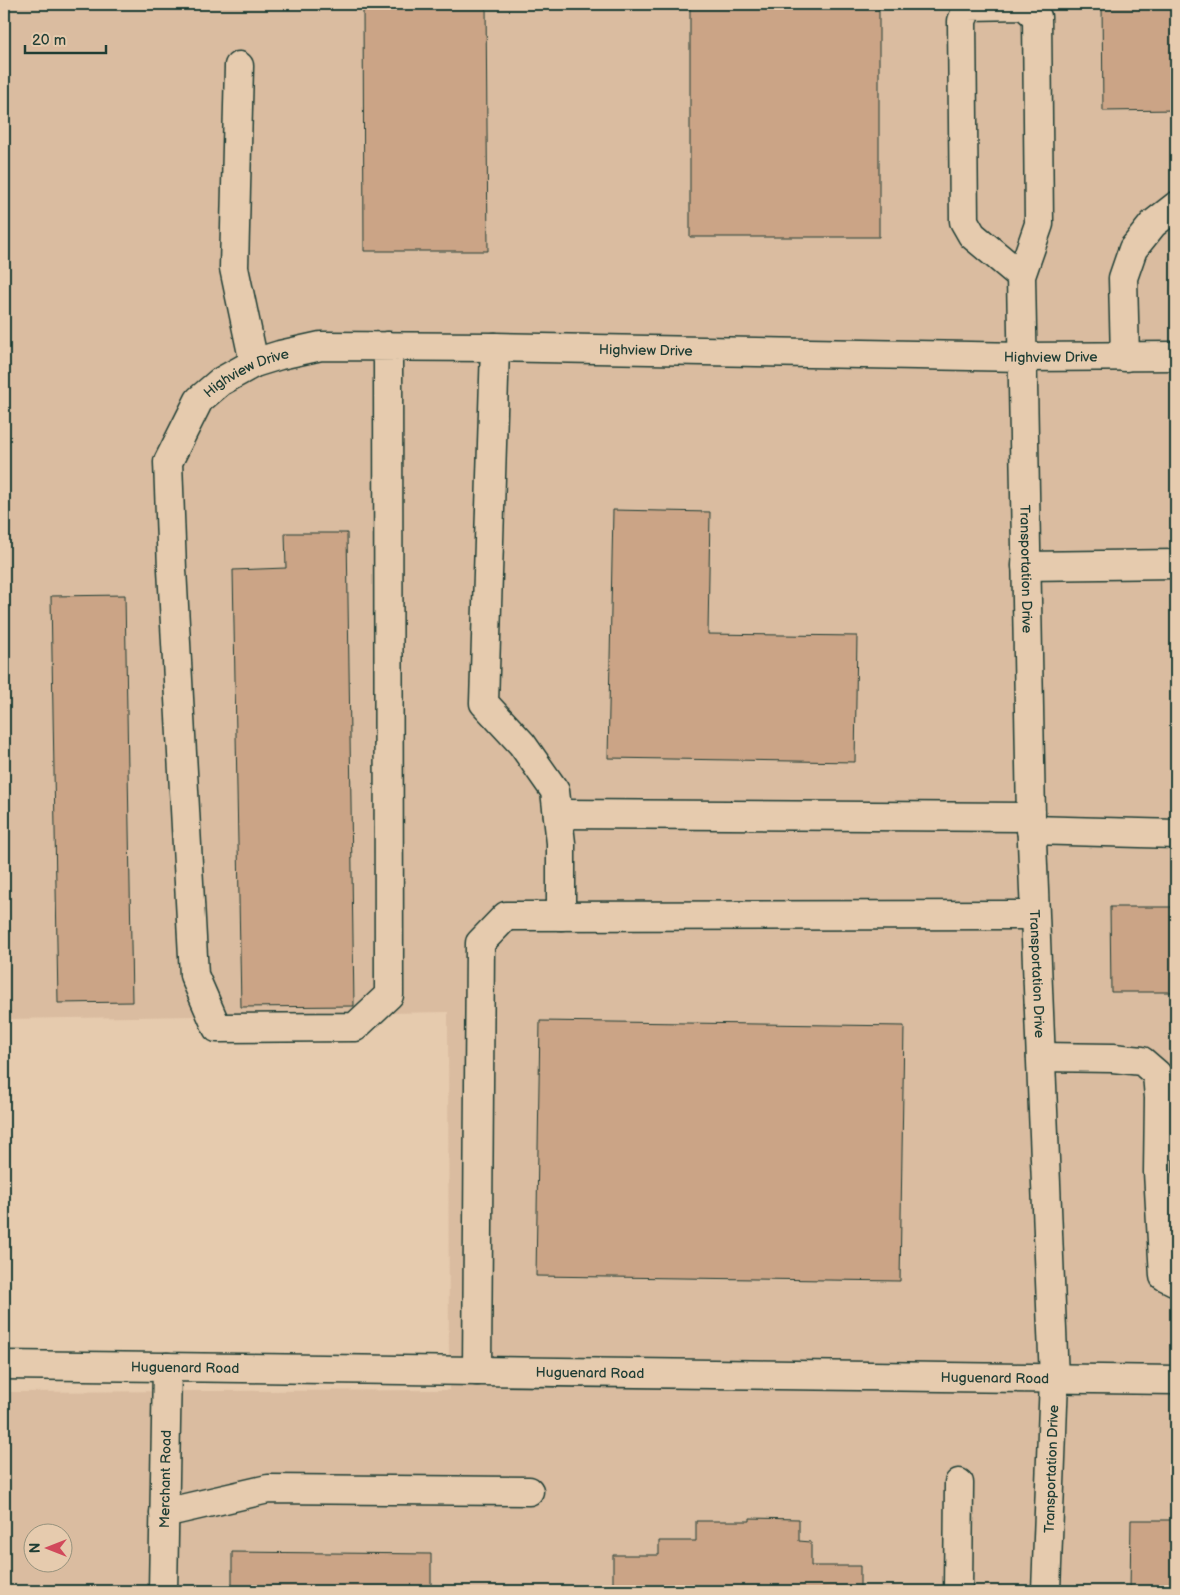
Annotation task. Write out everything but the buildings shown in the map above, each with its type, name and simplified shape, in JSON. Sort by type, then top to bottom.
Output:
[{"type":"street","points":[[1024,5],[1037,17],[1039,224],[1020,276],[972,235],[964,221],[962,21],[968,6],[1024,5]]},
{"type":"street","points":[[239,66],[234,268],[254,363]]},
{"type":"street","points":[[1125,357],[1123,278],[1132,249],[1153,224],[1176,206]]},
{"type":"street","name":"Transportation Drive","points":[[1020,276],[1031,823],[1054,1379],[1046,1591]]},
{"type":"street","name":"Highview Drive","points":[[388,346],[389,995],[356,1027],[216,1028],[194,975],[168,462],[199,400],[220,382],[254,363],[321,346],[388,346],[1023,357],[1176,356]]},
{"type":"street","points":[[495,348],[484,703],[522,744],[555,791],[561,843],[560,916]]},
{"type":"street","points":[[1026,566],[1176,564]]},
{"type":"street","points":[[558,814],[1031,823],[1176,834]]},
{"type":"street","points":[[477,1371],[480,943],[506,916],[1034,914]]},
{"type":"street","points":[[1041,1057],[1113,1058],[1142,1061],[1157,1074],[1168,1098],[1158,1172],[1164,1276],[1176,1282]]},
{"type":"street","name":"Huguenard Road","points":[[4,1365],[1176,1380]]},
{"type":"street","name":"Merchant Road","points":[[163,1591],[167,1367]]},
{"type":"street","points":[[958,1591],[959,1483]]},
{"type":"street","points":[[164,1513],[268,1489],[529,1491]]},
{"type":"shaded area","points":[[4,4],[1176,4],[1176,1591],[4,1591],[4,1392],[449,1390],[448,1012],[4,1019]]}]
